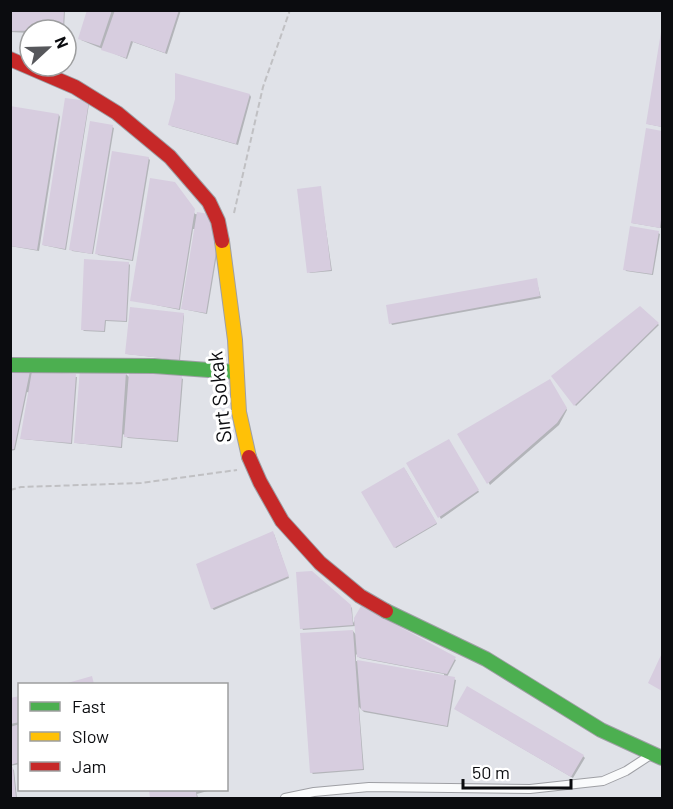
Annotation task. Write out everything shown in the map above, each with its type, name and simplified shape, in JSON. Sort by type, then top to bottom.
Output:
[{"type":"street","name":"Sırt Sokak","points":[[10,59],[75,87],[117,113],[170,157],[209,202],[218,221],[224,253],[235,340],[239,412],[248,455],[282,521],[320,563],[360,596],[401,620],[486,659],[601,730],[657,756]]},
{"type":"street","points":[[10,365],[154,366],[236,372]]},
{"type":"lane","points":[[285,798],[314,792],[369,787],[530,789],[603,781],[657,756]]},
{"type":"path","points":[[218,221],[233,217],[263,87],[290,10]]},
{"type":"path","points":[[10,490],[21,486],[141,483],[254,468]]},
{"type":"building","points":[[10,10],[64,10],[64,18],[18,18],[18,31],[10,31]]},
{"type":"building","points":[[87,10],[112,10],[100,46],[78,39]]},
{"type":"building","points":[[115,10],[179,10],[165,53],[131,41],[126,58],[101,50]]},
{"type":"building","points":[[662,32],[662,127],[646,124]]},
{"type":"building","points":[[175,73],[250,94],[236,144],[168,125],[175,99]]},
{"type":"building","points":[[65,98],[89,101],[65,249],[42,245]]},
{"type":"building","points":[[10,106],[59,114],[37,250],[10,246]]},
{"type":"building","points":[[90,121],[113,125],[92,254],[69,250]]},
{"type":"building","points":[[646,128],[662,131],[660,228],[631,223]]},
{"type":"building","points":[[112,151],[149,157],[132,260],[95,254]]},
{"type":"building","points":[[150,178],[175,182],[195,209],[179,309],[130,301]]},
{"type":"building","points":[[321,186],[331,270],[307,273],[297,189]]},
{"type":"building","points":[[197,212],[209,214],[217,246],[206,313],[181,309]]},
{"type":"building","points":[[630,226],[659,231],[652,274],[623,270]]},
{"type":"building","points":[[84,259],[129,262],[126,321],[105,320],[104,331],[81,330]]},
{"type":"building","points":[[537,278],[540,296],[389,324],[386,305]]},
{"type":"building","points":[[640,306],[659,323],[574,406],[551,376]]},
{"type":"building","points":[[130,307],[184,313],[179,360],[125,354]]},
{"type":"building","points":[[80,369],[126,372],[121,447],[74,443]]},
{"type":"building","points":[[10,370],[30,371],[14,449],[10,449]]},
{"type":"building","points":[[32,371],[76,374],[71,443],[20,439]]},
{"type":"building","points":[[129,372],[182,376],[177,441],[124,437]]},
{"type":"building","points":[[550,379],[567,408],[557,423],[487,484],[457,434]]},
{"type":"building","points":[[449,439],[479,490],[438,518],[406,463]]},
{"type":"building","points":[[404,467],[437,523],[394,548],[361,492]]},
{"type":"building","points":[[273,531],[289,576],[211,609],[196,564]]},
{"type":"building","points":[[312,571],[351,605],[353,625],[300,629],[296,572]]},
{"type":"building","points":[[361,606],[456,657],[447,674],[357,657],[354,618]]},
{"type":"building","points":[[353,630],[363,769],[310,773],[300,633]]},
{"type":"building","points":[[662,653],[662,691],[648,683]]},
{"type":"building","points":[[357,660],[455,677],[447,726],[361,710]]},
{"type":"building","points":[[92,676],[94,683],[68,683]]},
{"type":"building","points":[[467,686],[584,755],[571,777],[454,709]]},
{"type":"building","points":[[18,696],[18,722],[10,724],[10,698]]},
{"type":"building","points":[[18,725],[18,763],[10,765],[10,727]]},
{"type":"building","points":[[13,767],[16,798],[10,798],[10,768]]},
{"type":"building","points":[[149,791],[200,791],[196,792],[197,798],[150,798]]},
{"type":"traffic: fast","points":[[10,365],[154,366],[236,372]]},
{"type":"traffic: fast","points":[[386,611],[486,659],[601,730],[662,758]]},
{"type":"traffic: slow","points":[[222,241],[235,340],[239,412],[249,457]]},
{"type":"traffic: jam","points":[[10,59],[75,87],[117,113],[170,157],[209,202],[218,221],[222,241]]},
{"type":"traffic: jam","points":[[249,457],[282,521],[320,563],[360,596],[386,611]]}]
